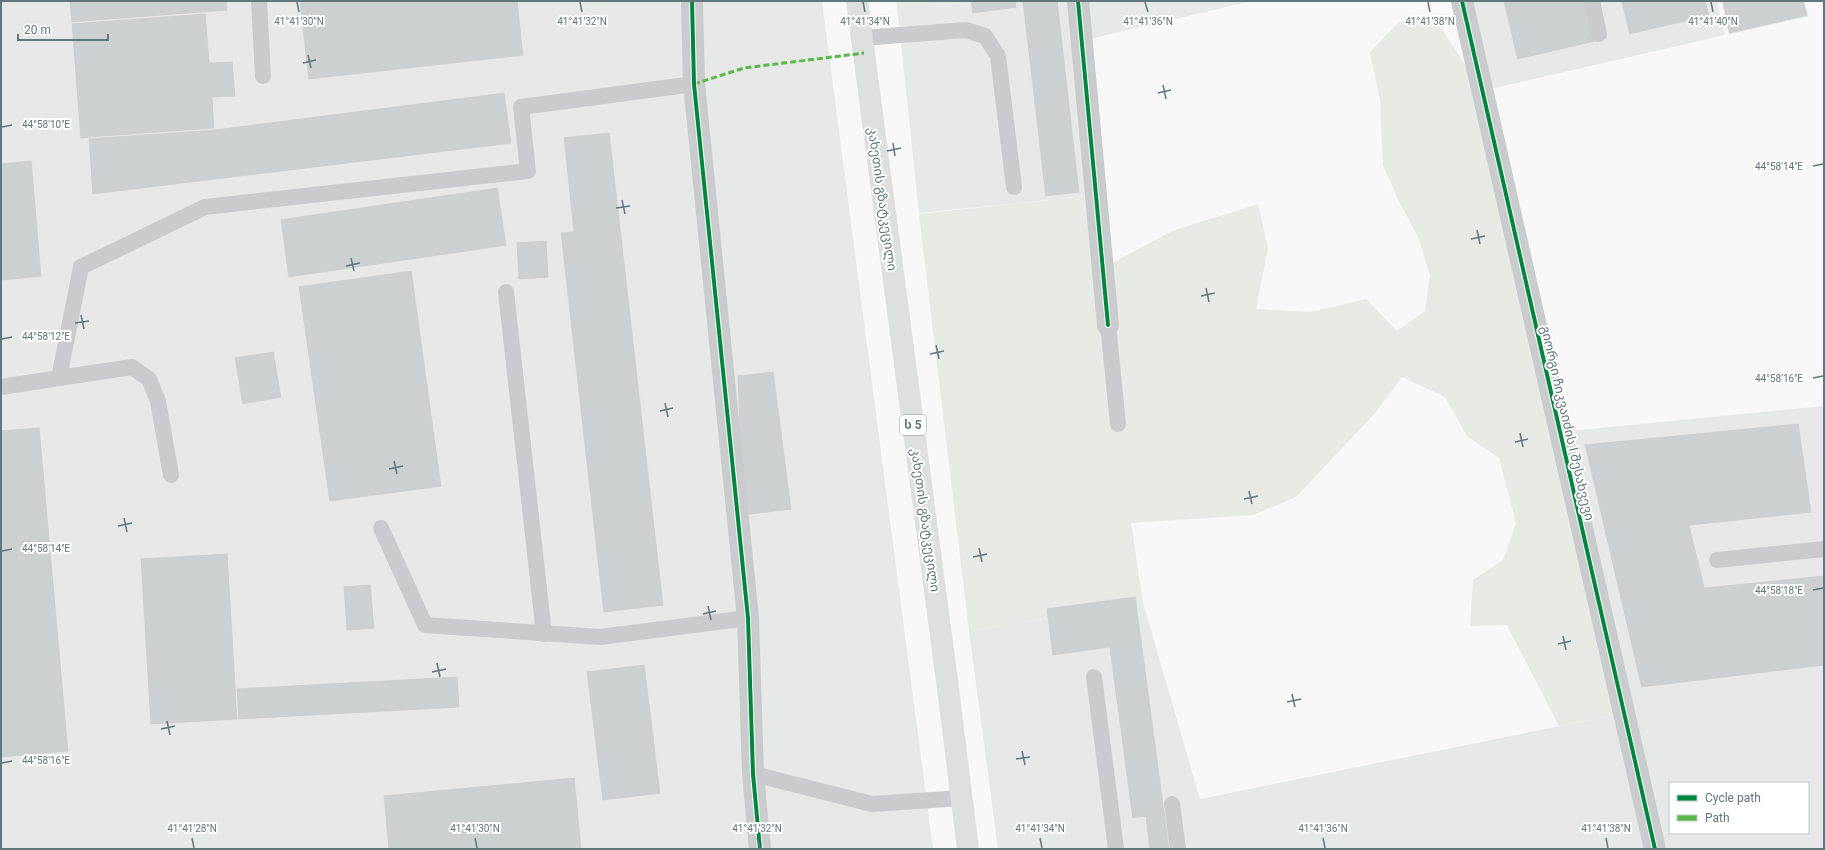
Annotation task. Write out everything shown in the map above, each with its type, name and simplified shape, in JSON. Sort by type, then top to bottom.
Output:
[{"type":"highway","name":"კახეთის გზატკეცილი","points":[[857,1],[968,849]]},
{"type":"street","points":[[692,1],[694,84],[748,618],[753,774],[760,849]]},
{"type":"street","points":[[1078,1],[1108,325]]},
{"type":"street","name":"გიორგი ჩიკვაიძის I შესახვევი","points":[[1462,1],[1655,849]]},
{"type":"lane","points":[[259,1],[263,76]]},
{"type":"lane","points":[[1592,1],[1599,34]]},
{"type":"lane","points":[[862,38],[966,30],[985,36],[998,56],[1014,186]]},
{"type":"lane","points":[[59,378],[81,267],[205,207],[528,171],[521,107],[694,84]]},
{"type":"lane","points":[[506,292],[544,634]]},
{"type":"lane","points":[[1108,325],[1118,424]]},
{"type":"lane","points":[[1,387],[132,367],[149,379],[158,401],[171,475]]},
{"type":"lane","points":[[381,528],[425,625],[600,637],[748,618]]},
{"type":"lane","points":[[1717,560],[1824,549]]},
{"type":"lane","points":[[1094,678],[1116,849]]},
{"type":"lane","points":[[753,774],[872,804],[962,798]]},
{"type":"lane","points":[[1172,804],[1178,849]]},
{"type":"shaded area","points":[[1,1],[822,1],[933,849],[1,849]]},
{"type":"shaded area","points":[[896,1],[1015,1],[897,6]]},
{"type":"shaded area","points":[[1015,1],[1252,1],[1081,41],[1096,195],[919,213],[897,6]]},
{"type":"shaded area","points":[[1462,1],[1717,1],[1725,35],[1482,91]]},
{"type":"shaded area","points":[[1436,20],[1482,91],[1624,713],[1559,726],[1507,625],[1470,626],[1473,580],[1503,560],[1516,523],[1499,458],[1467,436],[1445,397],[1402,377],[1376,412],[1296,497],[1253,515],[1131,523],[1143,603],[969,631],[919,214],[1096,195],[1103,268],[1172,231],[1258,204],[1268,248],[1256,309],[1311,312],[1366,299],[1397,331],[1425,311],[1430,276],[1419,239],[1397,197],[1383,165],[1380,100],[1370,52],[1399,22]]},
{"type":"shaded area","points":[[1824,406],[1824,849],[998,849],[969,631],[1143,603],[1200,799],[1624,713],[1560,432]]},
{"type":"building","points":[[69,1],[227,1],[228,11],[71,23]]},
{"type":"building","points":[[299,1],[518,1],[524,56],[308,80]]},
{"type":"building","points":[[970,1],[1016,1],[1017,8],[972,14]]},
{"type":"building","points":[[1022,1],[1058,1],[1080,193],[1045,197]]},
{"type":"building","points":[[1503,1],[1586,1],[1595,42],[1517,60]]},
{"type":"building","points":[[1621,1],[1706,1],[1710,16],[1629,35]]},
{"type":"building","points":[[1722,1],[1804,1],[1808,16],[1729,34]]},
{"type":"building","points":[[206,13],[210,62],[233,61],[236,97],[213,98],[215,129],[80,139],[71,23]]},
{"type":"building","points":[[505,92],[512,144],[92,195],[88,138],[215,129]]},
{"type":"building","points":[[610,132],[664,606],[603,613],[560,232],[573,231],[563,137]]},
{"type":"building","points":[[32,160],[42,277],[1,281],[1,163]]},
{"type":"building","points":[[498,187],[507,246],[288,278],[280,219]]},
{"type":"building","points":[[547,240],[549,278],[518,280],[516,242]]},
{"type":"building","points":[[412,270],[442,487],[329,502],[298,286]]},
{"type":"building","points":[[274,351],[282,398],[242,405],[234,357]]},
{"type":"building","points":[[774,371],[792,510],[742,516],[737,375]]},
{"type":"building","points":[[1799,423],[1812,513],[1690,526],[1705,587],[1824,575],[1824,666],[1641,688],[1584,444]]},
{"type":"building","points":[[40,427],[69,752],[1,758],[1,430]]},
{"type":"building","points":[[228,553],[238,720],[150,725],[140,558]]},
{"type":"building","points":[[371,584],[375,629],[346,631],[343,586]]},
{"type":"building","points":[[1136,596],[1170,849],[1149,849],[1145,817],[1132,819],[1109,648],[1052,656],[1046,608]]},
{"type":"building","points":[[645,664],[661,794],[602,801],[586,671]]},
{"type":"building","points":[[458,676],[460,708],[238,720],[236,688]]},
{"type":"building","points":[[575,777],[582,849],[388,849],[383,795]]},
{"type":"marked path","points":[[694,84],[744,68],[864,53]]},
{"type":"cycle path","points":[[692,1],[694,84],[748,618],[753,774],[760,849]]},
{"type":"cycle path","points":[[1078,1],[1108,325]]},
{"type":"cycle path","points":[[1462,1],[1655,849]]}]
